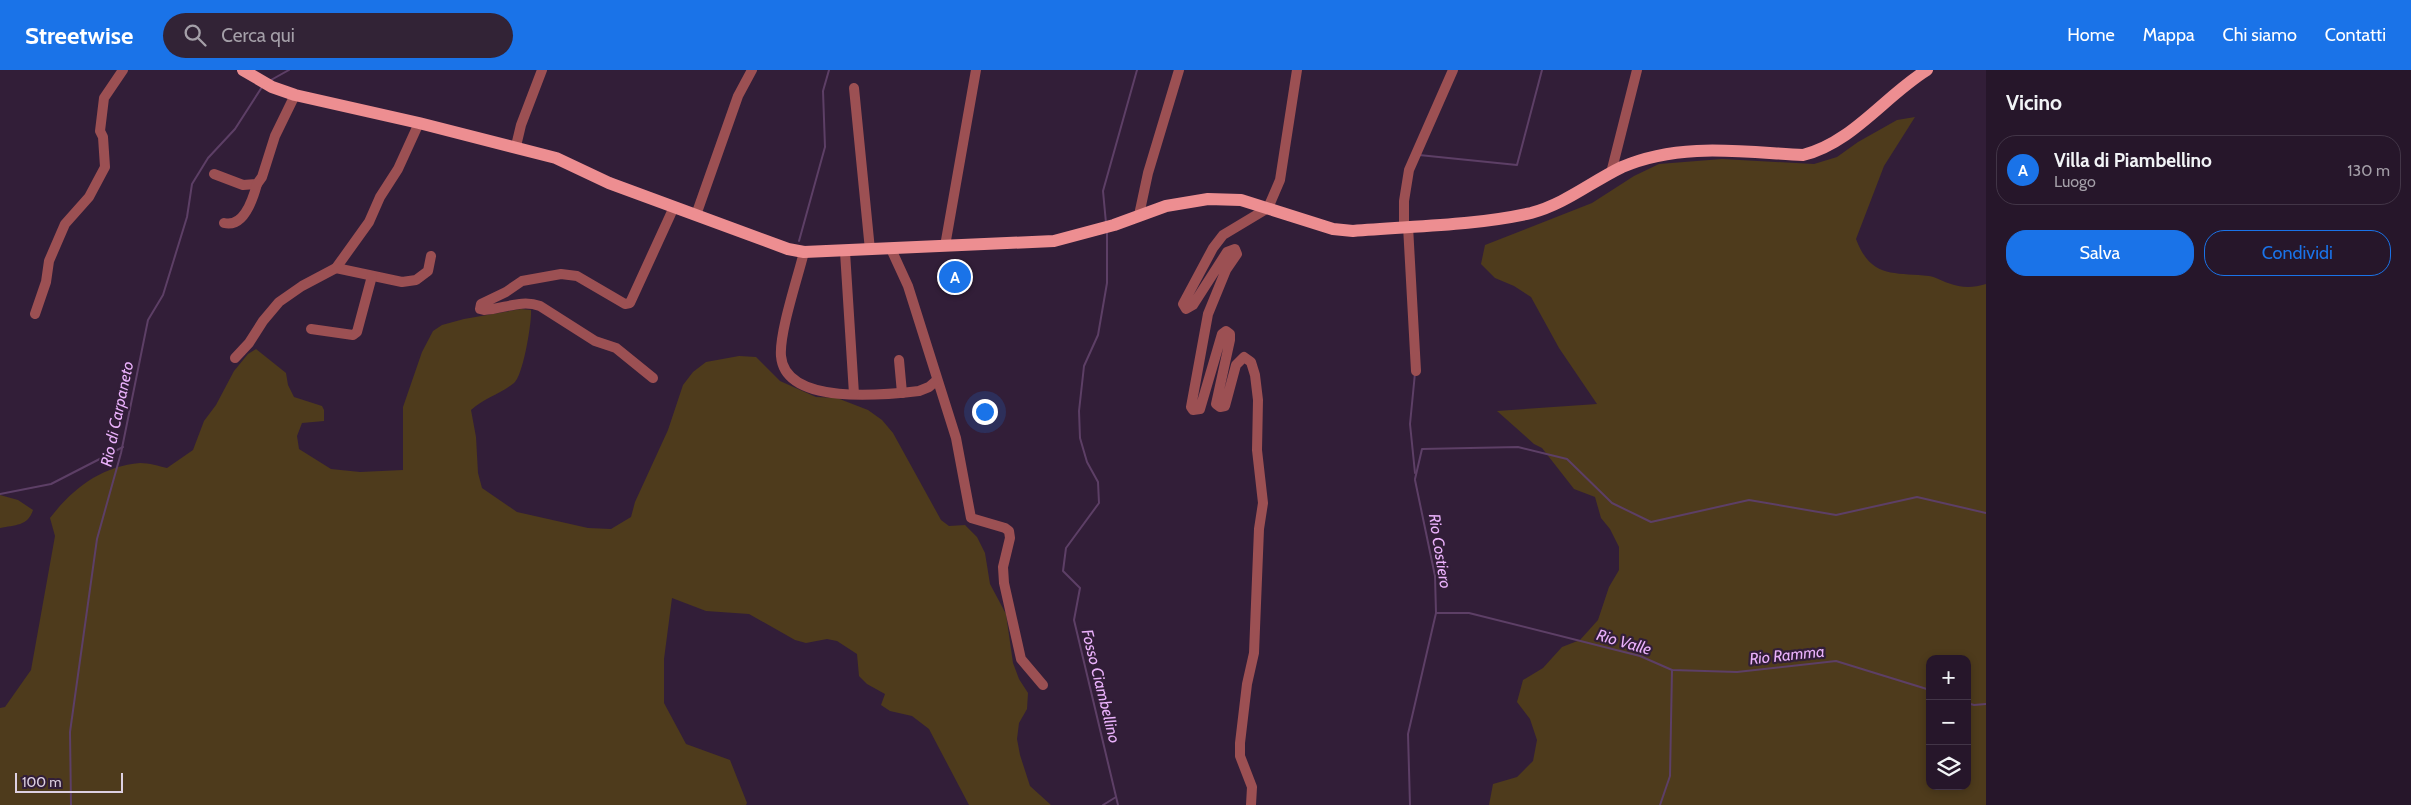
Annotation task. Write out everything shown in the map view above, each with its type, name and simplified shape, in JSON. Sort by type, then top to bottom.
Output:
[{"type":"main road","points":[[242,70],[272,87],[295,95],[516,146],[556,158],[610,183],[788,248],[804,252],[845,252],[1054,241],[1107,227],[1166,206],[1208,199],[1241,200],[1333,229],[1353,231],[1492,219],[1530,213],[1567,200],[1624,167],[1654,158],[1707,150],[1803,155],[1816,152],[1837,141],[1927,70]]},
{"type":"street","points":[[35,314],[46,282],[49,261],[65,224],[88,197],[104,167],[103,137],[100,131],[104,98],[123,70]]},
{"type":"street","points":[[516,146],[521,125],[542,70]]},
{"type":"street","points":[[696,215],[738,96],[752,70]]},
{"type":"street","points":[[945,246],[976,70]]},
{"type":"street","points":[[1139,215],[1148,173],[1179,70]]},
{"type":"street","points":[[1251,805],[1252,787],[1240,756],[1240,743],[1247,684],[1254,653],[1259,529],[1263,503],[1257,450],[1258,400],[1255,375],[1251,362],[1244,357],[1236,365],[1225,406],[1220,407],[1216,404],[1230,340],[1230,334],[1226,331],[1222,334],[1200,409],[1193,410],[1191,407],[1208,314],[1226,270],[1237,254],[1235,250],[1231,249],[1227,252],[1193,305],[1186,309],[1183,304],[1213,248],[1223,235],[1268,208],[1280,180],[1297,70]]},
{"type":"street","points":[[1416,371],[1404,201],[1409,170],[1453,70]]},
{"type":"street","points":[[1611,173],[1637,70]]},
{"type":"street","points":[[854,88],[870,250]]},
{"type":"street","points":[[224,223],[230,224],[239,220],[252,199],[257,184],[262,177],[285,112],[295,95]]},
{"type":"street","points":[[235,358],[250,343],[263,321],[279,302],[302,286],[336,268],[369,222],[380,197],[398,169],[419,123]]},
{"type":"street","points":[[214,174],[243,185],[257,184]]},
{"type":"street","points":[[653,378],[616,348],[595,340],[531,302],[522,302],[484,310],[480,308],[481,304],[506,292],[522,281],[561,274],[577,276],[620,301],[630,303],[674,207]]},
{"type":"street","points":[[891,249],[908,286],[956,438],[971,518],[1005,528],[1009,531],[1010,538],[1003,577],[1011,620],[1021,660],[1043,685]]},
{"type":"street","points":[[804,252],[782,342],[781,357],[784,371],[795,381],[825,392],[854,394],[919,391],[937,380]]},
{"type":"street","points":[[845,252],[854,394]]},
{"type":"street","points":[[336,268],[412,282],[428,271],[432,256]]},
{"type":"street","points":[[311,329],[353,335],[356,332],[372,276]]},
{"type":"street","points":[[899,360],[902,393]]},
{"type":"shaded area","points":[[1915,117],[1884,166],[1856,239],[1869,261],[1885,271],[1932,277],[1962,287],[1986,284],[1986,805],[1489,805],[1493,784],[1517,777],[1533,761],[1537,740],[1530,719],[1517,702],[1523,680],[1543,668],[1562,647],[1580,640],[1598,620],[1609,587],[1619,570],[1619,547],[1610,529],[1601,518],[1595,497],[1574,489],[1542,448],[1534,444],[1497,411],[1597,404],[1559,348],[1531,297],[1514,286],[1495,278],[1481,264],[1485,245],[1592,203],[1634,176],[1659,164],[1722,159],[1814,164],[1837,157],[1858,142],[1897,120]]},
{"type":"shaded area","points":[[521,309],[531,310],[531,316],[521,370],[514,383],[509,387],[481,402],[471,410],[476,437],[478,473],[482,488],[517,512],[588,528],[611,529],[631,517],[635,502],[668,430],[683,385],[693,372],[706,362],[739,356],[756,357],[780,381],[816,397],[837,398],[868,410],[882,420],[893,433],[941,520],[949,526],[965,525],[977,537],[985,553],[990,584],[1006,614],[1013,663],[1019,679],[1028,693],[1027,709],[1019,723],[1017,739],[1020,755],[1030,786],[1051,805],[969,805],[929,729],[912,716],[890,711],[881,705],[885,694],[867,684],[859,676],[857,654],[837,641],[827,639],[806,643],[795,640],[749,614],[706,611],[672,598],[664,659],[664,703],[686,744],[730,760],[747,803],[746,805],[0,805],[0,708],[5,707],[31,670],[55,536],[50,518],[68,497],[89,480],[113,469],[140,463],[167,468],[193,450],[204,421],[216,405],[234,371],[248,354],[256,349],[286,373],[288,385],[294,397],[322,406],[324,410],[324,421],[302,423],[297,436],[299,449],[331,469],[360,472],[403,470],[403,407],[422,352],[433,331],[442,325],[464,319]]},
{"type":"shaded area","points":[[0,495],[18,500],[33,510],[31,515],[20,524],[0,528]]},
{"type":"waterway","name":"Rio di Carpaneto","points":[[271,80],[289,70]]},
{"type":"waterway","points":[[799,241],[825,147],[823,91],[829,70]]},
{"type":"waterway","name":"Fosso Ciambellino","points":[[1106,223],[1103,191],[1137,70]]},
{"type":"waterway","points":[[1419,155],[1517,165],[1542,70]]},
{"type":"waterway","name":"Rio di Carpaneto","points":[[71,805],[70,732],[97,539],[121,453],[148,320],[163,295],[187,217],[192,184],[208,158],[235,129],[262,87]]},
{"type":"waterway","name":"Fosso Ciambellino","points":[[1107,233],[1107,283],[1098,335],[1084,366],[1079,411],[1080,438],[1087,462],[1098,482],[1099,503],[1066,548],[1063,571],[1080,588],[1074,620],[1118,805]]},
{"type":"waterway","name":"Rio Costiero","points":[[1415,373],[1410,424],[1415,473]]},
{"type":"waterway","points":[[0,494],[51,484],[123,447]]},
{"type":"waterway","points":[[1415,479],[1422,449],[1518,447],[1567,459],[1612,503],[1651,522],[1749,500],[1836,515],[1917,497],[1986,513]]},
{"type":"waterway","name":"Rio Costiero","points":[[1410,805],[1408,734],[1436,613],[1435,576],[1415,480]]},
{"type":"waterway","name":"Rio Ramma","points":[[1436,613],[1469,613],[1640,656],[1672,670],[1737,672],[1836,661],[1926,689]]},
{"type":"waterway","name":"Rio Valle","points":[[1660,805],[1670,776],[1672,670]]},
{"type":"waterway","name":"Rio Ramma","points":[[1971,704],[1986,704]]},
{"type":"waterway","points":[[1103,805],[1116,797]]},
{"type":"place","name":"Villa di Piambellino","points":[[955,277]]}]
